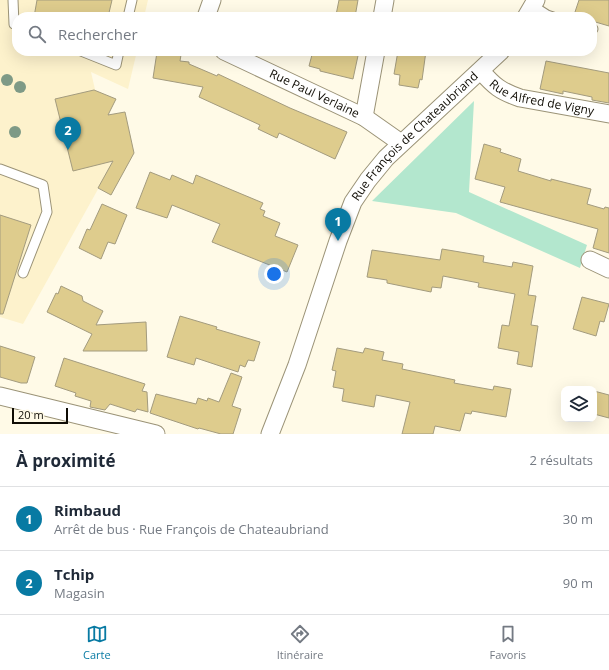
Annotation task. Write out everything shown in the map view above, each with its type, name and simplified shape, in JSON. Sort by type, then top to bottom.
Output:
[{"type":"street","points":[[208,12],[212,0]]},
{"type":"street","points":[[383,12],[385,0]]},
{"type":"street","name":"Rue Paul Verlaine","points":[[235,56],[364,117],[401,143]]},
{"type":"street","points":[[364,117],[375,56]]},
{"type":"street","name":"Rue François de Chateaubriand","points":[[270,434],[297,365],[338,241],[353,202],[381,164],[401,143],[496,56]]},
{"type":"street","name":"Rue Alfred de Vigny","points":[[481,71],[496,88],[520,98],[609,114]]},
{"type":"street","points":[[590,260],[609,269]]},
{"type":"street","points":[[0,396],[156,434]]},
{"type":"lane","points":[[13,0],[14,12]]},
{"type":"lane","points":[[129,12],[132,0]]},
{"type":"lane","points":[[94,56],[116,65],[118,56]]},
{"type":"lane","points":[[0,169],[42,185],[47,212],[23,273]]},
{"type":"shaded area","points":[[0,0],[148,0],[145,12],[12,12],[12,56],[136,56],[128,89],[91,72],[112,164],[23,324],[0,317]]},
{"type":"green space","points":[[474,101],[469,192],[587,245],[580,268],[456,213],[372,201]]},
{"type":"building","points":[[37,0],[112,0],[109,12],[35,12]]},
{"type":"building","points":[[339,0],[358,0],[356,12],[337,12]]},
{"type":"building","points":[[579,0],[609,0],[609,26],[597,22],[597,12],[575,12]]},
{"type":"building","points":[[156,56],[181,56],[180,61],[189,62],[189,64],[217,76],[218,74],[290,108],[347,132],[335,159],[279,133],[277,138],[258,129],[260,125],[199,97],[203,87],[153,78]]},
{"type":"building","points":[[312,56],[358,56],[353,79],[320,71],[320,69],[309,66]]},
{"type":"building","points":[[397,56],[425,56],[422,80],[420,79],[418,88],[399,85],[400,75],[394,74]]},
{"type":"building","points":[[546,61],[609,73],[609,103],[592,100],[592,97],[563,91],[563,94],[540,89]]},
{"type":"building","points":[[94,90],[116,99],[108,115],[125,112],[134,153],[111,195],[98,188],[113,161],[73,171],[55,99]]},
{"type":"building","points":[[484,144],[501,149],[500,152],[521,159],[518,171],[551,181],[551,179],[591,189],[587,204],[604,209],[605,207],[609,208],[609,253],[593,248],[598,229],[500,202],[505,187],[475,179]]},
{"type":"building","points":[[150,172],[170,180],[172,175],[193,184],[196,175],[263,203],[260,209],[265,211],[263,216],[280,223],[275,236],[298,245],[287,272],[212,242],[220,224],[172,205],[167,218],[136,208]]},
{"type":"building","points":[[102,204],[127,215],[115,244],[108,242],[101,259],[79,248],[87,229],[90,230]]},
{"type":"building","points":[[0,215],[31,225],[3,314],[0,314]]},
{"type":"building","points":[[442,249],[484,256],[483,262],[512,267],[513,262],[533,266],[528,295],[536,296],[531,325],[538,326],[532,367],[517,364],[519,352],[498,348],[502,325],[509,326],[515,294],[478,287],[479,283],[443,276],[441,288],[432,287],[431,292],[387,283],[387,280],[367,277],[372,250],[440,260]]},
{"type":"building","points":[[61,286],[82,296],[83,301],[103,311],[96,325],[146,322],[147,351],[83,351],[92,334],[47,312]]},
{"type":"building","points":[[582,297],[609,304],[604,322],[600,321],[596,336],[573,329]]},
{"type":"building","points":[[180,316],[217,327],[216,329],[260,342],[254,361],[248,360],[245,367],[240,365],[238,372],[196,358],[194,365],[167,357]]},
{"type":"building","points":[[0,346],[35,357],[27,383],[21,383],[0,377]]},
{"type":"building","points":[[337,348],[363,353],[365,348],[384,352],[382,360],[403,364],[402,369],[455,380],[454,383],[493,390],[494,386],[511,389],[506,417],[472,411],[471,414],[465,413],[460,431],[435,426],[433,434],[402,434],[410,402],[376,395],[374,407],[342,401],[344,389],[333,387],[336,371],[332,370]]},
{"type":"building","points":[[64,358],[145,384],[142,391],[147,392],[148,412],[137,409],[135,412],[110,404],[105,410],[90,407],[91,401],[75,396],[76,393],[55,386]]},
{"type":"building","points":[[231,373],[242,377],[232,406],[241,409],[233,434],[221,434],[198,429],[150,413],[156,394],[196,404],[198,398],[207,401],[208,398],[219,402]]},
{"type":"building","points":[[597,392],[609,395],[609,418],[597,415]]},
{"type":"place","name":"Tchip","points":[[68,150]]},
{"type":"place","name":"Rimbaud","points":[[338,241]]}]
